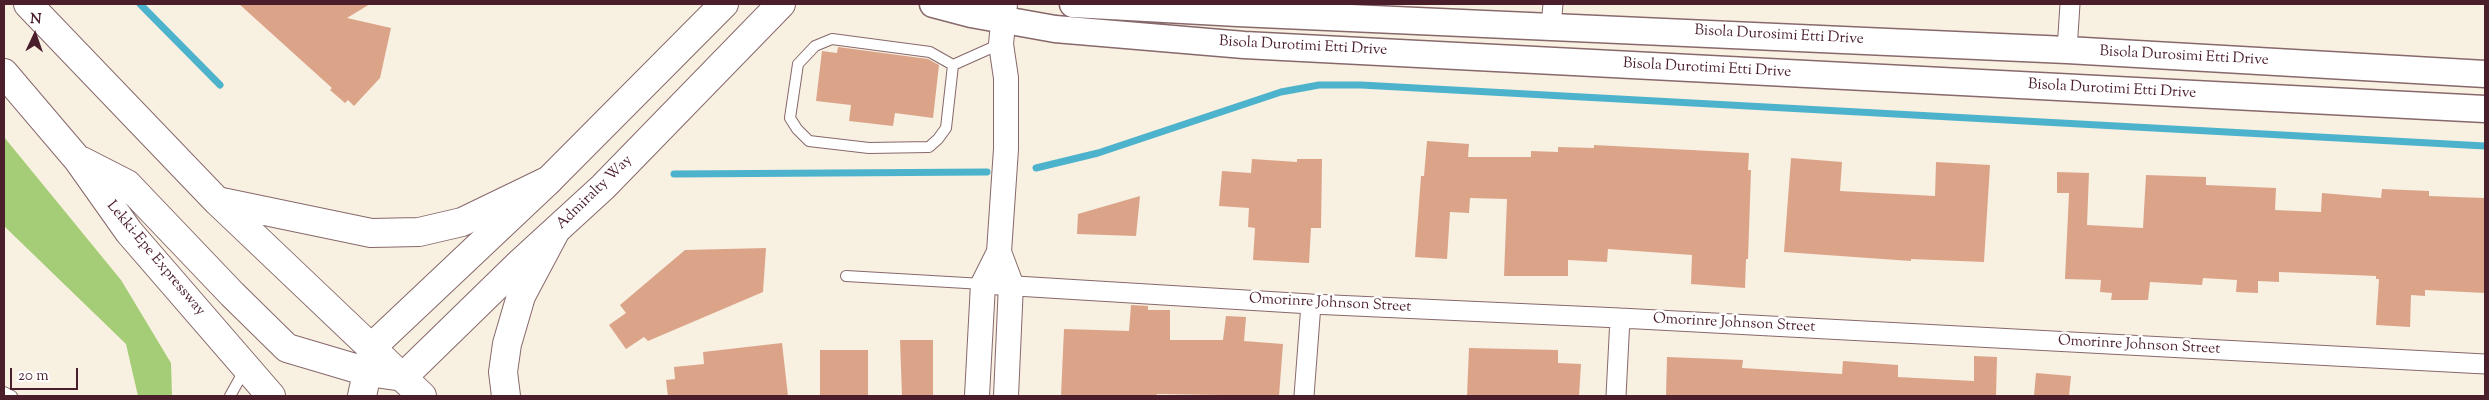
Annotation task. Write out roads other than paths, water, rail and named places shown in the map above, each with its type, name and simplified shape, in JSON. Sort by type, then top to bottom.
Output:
[{"type":"main road","points":[[28,4],[127,105],[217,201],[329,310],[367,372]]},
{"type":"main road","points":[[367,372],[549,180],[724,4]]},
{"type":"main road","name":"Admiralty Way","points":[[403,377],[520,263],[603,187],[781,4]]},
{"type":"main road","name":"Bisola Durotimi Etti Drive","points":[[932,4],[1002,22],[1055,29],[1244,45],[2485,110]]},
{"type":"main road","name":"Bisola Durosimi Etti Drive","points":[[1073,4],[1552,15],[2067,50],[2485,74]]},
{"type":"main road","name":"Lekki-Epe Expressway","points":[[4,74],[78,160],[129,232],[270,396]]},
{"type":"main road","points":[[78,160],[128,184],[232,294],[287,348],[367,372],[403,377],[422,396]]},
{"type":"main road","points":[[570,160],[603,187]]},
{"type":"main road","points":[[217,201],[371,233],[419,232],[462,222],[549,180]]},
{"type":"main road","points":[[506,396],[503,372],[508,344],[521,296],[556,232]]},
{"type":"street","points":[[2067,50],[2070,4]]},
{"type":"street","points":[[977,396],[983,284],[999,252],[1008,117],[1002,22]]},
{"type":"street","points":[[999,252],[1011,284],[1006,396]]},
{"type":"street","name":"Omorinre Johnson Street","points":[[983,284],[1011,284],[1311,304],[1620,318],[2485,364]]},
{"type":"street","points":[[1304,396],[1311,304]]},
{"type":"street","points":[[1616,396],[1620,318]]},
{"type":"lane","points":[[953,65],[930,52],[832,39],[814,46],[798,64],[790,118],[797,129],[809,141],[869,148],[929,147],[946,128],[953,65],[1002,22]]},
{"type":"lane","points":[[846,276],[983,284]]},
{"type":"lane","points":[[230,396],[246,366]]},
{"type":"lane","points":[[4,392],[12,396]]},
{"type":"waterway","points":[[140,4],[220,85]]},
{"type":"waterway","points":[[1036,168],[1098,153],[1281,92],[1319,85],[1361,85],[2485,146]]},
{"type":"waterway","points":[[674,174],[987,172]]}]
